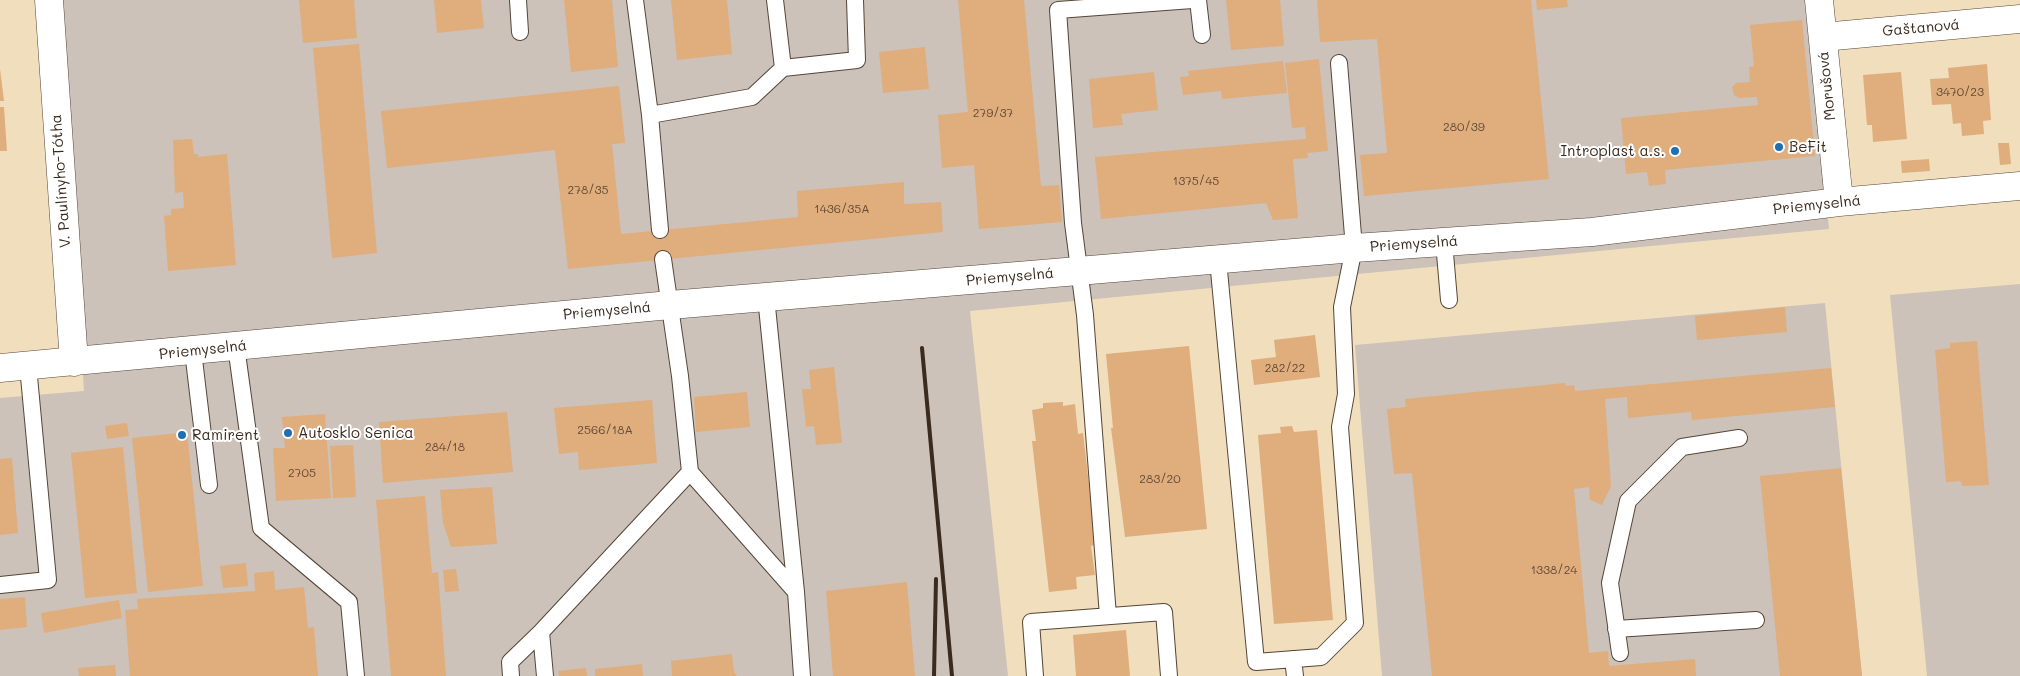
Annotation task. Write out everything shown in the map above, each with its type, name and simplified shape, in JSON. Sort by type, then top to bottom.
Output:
[{"type":"street","name":"V. Paulínyho-Tótha","points":[[49,0],[74,362]]},
{"type":"street","name":"Morušová","points":[[1819,0],[1839,202]]},
{"type":"street","name":"Gaštanová","points":[[1823,37],[2020,19]]},
{"type":"street","name":"Priemyselná","points":[[0,368],[670,305],[1354,248],[1592,232],[1839,202],[2020,186]]},
{"type":"lane","points":[[518,0],[520,32]]},
{"type":"lane","points":[[635,0],[650,115],[660,230]]},
{"type":"lane","points":[[775,0],[783,68]]},
{"type":"lane","points":[[650,115],[752,97],[783,68],[857,60],[855,0]]},
{"type":"lane","points":[[1108,616],[1085,315],[1073,223],[1058,10],[1192,0]]},
{"type":"lane","points":[[1198,0],[1202,35]]},
{"type":"lane","points":[[1218,260],[1256,662],[1321,657],[1355,623],[1340,427],[1346,394],[1342,307],[1354,248],[1340,63]]},
{"type":"lane","points":[[1444,242],[1449,300]]},
{"type":"lane","points":[[663,259],[680,376],[690,472],[796,592]]},
{"type":"lane","points":[[766,297],[796,592],[802,676]]},
{"type":"lane","points":[[236,346],[262,528],[349,602],[356,676]]},
{"type":"lane","points":[[193,350],[209,485]]},
{"type":"lane","points":[[0,584],[48,580],[28,366]]},
{"type":"lane","points":[[1620,653],[1610,583],[1628,501],[1682,447],[1740,438]]},
{"type":"lane","points":[[511,676],[510,662],[541,632],[690,472]]},
{"type":"lane","points":[[1035,676],[1031,622],[1164,612],[1169,676]]},
{"type":"lane","points":[[1616,629],[1756,620]]},
{"type":"lane","points":[[541,632],[545,676]]},
{"type":"lane","points":[[1294,659],[1295,676]]},
{"type":"shaded area","points":[[59,0],[1807,0],[1829,229],[970,311],[1008,676],[0,676],[0,398],[84,391]]},
{"type":"shaded area","points":[[2020,284],[2020,676],[1927,676],[1890,295]]},
{"type":"shaded area","points":[[1825,303],[1862,676],[1382,676],[1355,345]]},
{"type":"building","points":[[299,0],[354,0],[357,38],[303,43]]},
{"type":"building","points":[[434,0],[481,0],[484,28],[437,33]]},
{"type":"building","points":[[564,0],[612,0],[618,67],[571,72]]},
{"type":"building","points":[[671,0],[727,0],[732,54],[677,60]]},
{"type":"building","points":[[958,0],[1024,0],[1041,186],[1059,185],[1062,222],[979,229],[974,165],[942,168],[938,115],[968,112]]},
{"type":"building","points":[[1226,0],[1280,0],[1284,46],[1231,50]]},
{"type":"building","points":[[1317,0],[1531,0],[1549,179],[1364,196],[1360,155],[1387,153],[1377,39],[1320,42]]},
{"type":"building","points":[[1536,0],[1567,0],[1568,7],[1537,10]]},
{"type":"building","points":[[1802,20],[1815,156],[1665,170],[1666,184],[1649,186],[1647,172],[1626,174],[1621,118],[1758,105],[1757,97],[1739,98],[1734,95],[1732,87],[1736,83],[1750,82],[1749,67],[1754,66],[1750,25]]},
{"type":"building","points":[[359,44],[377,253],[332,258],[313,48]]},
{"type":"building","points":[[925,47],[929,89],[883,93],[879,52]]},
{"type":"building","points":[[1319,59],[1328,151],[1307,153],[1308,158],[1293,159],[1298,218],[1273,220],[1266,203],[1101,219],[1095,157],[1306,139],[1305,127],[1292,128],[1285,63]]},
{"type":"building","points":[[1283,61],[1287,93],[1222,99],[1221,91],[1183,95],[1180,77],[1189,76],[1188,71]]},
{"type":"building","points":[[1987,64],[1991,120],[1983,121],[1984,134],[1962,136],[1961,123],[1953,124],[1951,104],[1932,105],[1930,79],[1949,78],[1948,68]]},
{"type":"building","points":[[0,69],[4,101],[0,101]]},
{"type":"building","points":[[1154,72],[1158,110],[1121,114],[1123,125],[1093,128],[1089,79]]},
{"type":"building","points":[[1901,72],[1907,139],[1873,142],[1872,125],[1867,125],[1863,75]]},
{"type":"building","points":[[619,86],[625,143],[612,144],[621,234],[798,217],[797,191],[904,182],[904,204],[941,202],[943,232],[568,269],[555,150],[387,168],[381,111]]},
{"type":"building","points":[[0,107],[4,107],[7,151],[0,151]]},
{"type":"building","points":[[192,139],[194,154],[198,154],[198,157],[227,154],[236,265],[168,271],[164,216],[171,215],[171,209],[184,208],[183,192],[175,193],[173,140]]},
{"type":"building","points":[[1998,143],[2009,143],[2011,164],[2000,165]]},
{"type":"building","points":[[1929,159],[1930,171],[1902,173],[1901,161]]},
{"type":"building","points":[[1785,307],[1787,332],[1697,340],[1695,316]]},
{"type":"building","points":[[1315,335],[1320,377],[1254,385],[1251,360],[1276,357],[1274,340]]},
{"type":"building","points":[[1977,341],[1989,485],[1962,486],[1961,481],[1946,482],[1935,350],[1950,348],[1950,343]]},
{"type":"building","points":[[1189,346],[1207,529],[1125,537],[1111,428],[1113,428],[1106,354]]},
{"type":"building","points":[[834,367],[842,443],[816,445],[814,426],[806,427],[802,389],[811,389],[809,370]]},
{"type":"building","points":[[1831,368],[1835,407],[1692,420],[1691,412],[1628,418],[1627,397],[1605,399],[1611,486],[1602,505],[1590,500],[1589,487],[1574,489],[1589,653],[1608,651],[1609,666],[1695,659],[1696,676],[1432,676],[1412,473],[1394,474],[1387,409],[1406,407],[1405,399],[1565,383],[1566,386],[1574,385],[1575,391]]},
{"type":"building","points":[[747,392],[750,427],[696,432],[694,397]]},
{"type":"building","points":[[652,400],[657,463],[579,470],[578,452],[559,454],[554,408]]},
{"type":"building","points":[[1063,402],[1063,406],[1075,404],[1078,434],[1083,433],[1096,545],[1091,546],[1095,575],[1076,577],[1077,589],[1049,592],[1032,441],[1036,441],[1032,410],[1043,408],[1043,403]]},
{"type":"building","points":[[507,412],[513,472],[383,483],[379,422]]},
{"type":"building","points":[[325,414],[331,498],[276,501],[273,448],[285,448],[282,417]]},
{"type":"building","points":[[127,423],[129,436],[107,439],[105,426]]},
{"type":"building","points":[[1292,426],[1294,432],[1317,430],[1333,620],[1274,624],[1258,435],[1281,433],[1280,427]]},
{"type":"building","points":[[187,432],[203,586],[148,592],[132,438]]},
{"type":"building","points":[[353,445],[356,497],[333,498],[330,446]]},
{"type":"building","points":[[123,447],[137,593],[85,598],[71,453]]},
{"type":"building","points":[[12,458],[18,533],[0,535],[0,459]]},
{"type":"building","points":[[1841,468],[1862,676],[1780,676],[1760,476]]},
{"type":"building","points":[[492,487],[497,544],[451,547],[443,523],[440,490]]},
{"type":"building","points":[[425,496],[432,573],[438,572],[446,676],[391,676],[376,500]]},
{"type":"building","points":[[246,563],[248,586],[223,588],[220,566]]},
{"type":"building","points":[[456,569],[459,591],[445,592],[443,570]]},
{"type":"building","points":[[274,571],[275,590],[304,587],[308,628],[314,627],[318,676],[130,676],[125,610],[138,609],[137,599],[255,591],[254,573]]},
{"type":"building","points":[[907,582],[915,676],[833,676],[826,591]]},
{"type":"building","points":[[25,597],[27,627],[0,630],[0,599]]},
{"type":"building","points":[[119,600],[122,618],[44,633],[41,613]]},
{"type":"building","points":[[1126,630],[1130,676],[1076,676],[1073,635]]},
{"type":"building","points":[[732,654],[734,672],[737,676],[672,676],[671,661]]},
{"type":"building","points":[[642,664],[643,676],[595,676],[595,669]]},
{"type":"building","points":[[115,665],[116,676],[79,676],[78,668]]},
{"type":"building","points":[[586,668],[587,676],[559,676],[558,671]]},
{"type":"railway","points":[[922,348],[952,676]]},
{"type":"railway","points":[[934,676],[936,579]]},
{"type":"place","name":"BeFit","points":[[1779,147]]},
{"type":"place","name":"Introplast a.s.","points":[[1675,151]]},
{"type":"place","name":"Autosklo Senica","points":[[288,433]]},
{"type":"place","name":"Ramirent","points":[[182,435]]}]
